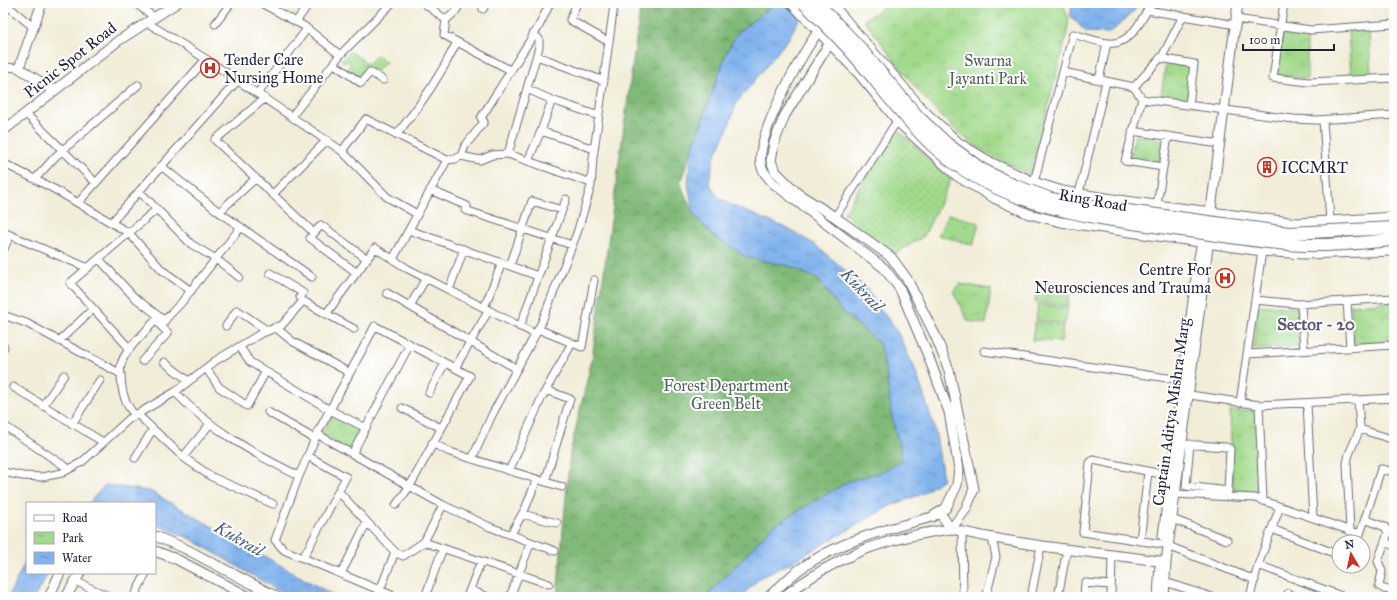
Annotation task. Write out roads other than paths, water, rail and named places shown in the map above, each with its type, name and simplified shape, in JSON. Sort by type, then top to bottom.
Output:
[{"type":"highway","points":[[804,3],[850,44]]},
{"type":"highway","points":[[817,3],[850,44]]},
{"type":"highway","name":"Ring Road","points":[[850,44],[920,118],[947,144],[981,169],[1013,185],[1051,199],[1289,233],[1394,228]]},
{"type":"highway","name":"Ring Road","points":[[850,44],[904,115],[934,146],[964,170],[1001,190],[1044,207],[1087,217],[1307,246],[1394,240]]},
{"type":"street","points":[[4,3],[33,27]]},
{"type":"street","points":[[19,68],[42,3]]},
{"type":"street","points":[[135,3],[150,20],[171,39],[206,59],[327,140],[342,151],[388,197],[417,214]]},
{"type":"street","name":"Picnic Spot Road","points":[[3,131],[150,20],[177,3]]},
{"type":"street","points":[[215,24],[232,3]]},
{"type":"street","points":[[261,3],[307,29],[340,55]]},
{"type":"street","points":[[296,22],[307,6],[301,3]]},
{"type":"street","points":[[292,116],[340,55],[392,3]]},
{"type":"street","points":[[424,3],[446,20]]},
{"type":"street","points":[[460,3],[456,11],[446,20],[444,35],[510,70]]},
{"type":"street","points":[[461,156],[465,146],[484,122],[481,118],[533,34],[550,3]]},
{"type":"street","points":[[577,3],[570,20],[609,42]]},
{"type":"street","points":[[472,459],[492,415],[537,332],[572,246],[591,182],[594,149],[614,5],[610,3]]},
{"type":"street","name":"Ring Road","points":[[791,3],[859,74],[897,121],[932,154],[962,179],[996,199],[1029,214],[1061,222],[1262,251],[1303,254],[1394,251]]},
{"type":"street","points":[[831,3],[924,111],[959,143],[992,163],[1034,182],[1079,193],[1157,205],[1297,223],[1394,217]]},
{"type":"street","points":[[1034,182],[1073,34],[1110,44],[1123,40],[1136,29],[1151,3]]},
{"type":"street","name":"Captain Aditya Mishra Marg","points":[[1158,597],[1165,545],[1171,476],[1187,381],[1238,3]]},
{"type":"street","points":[[1284,3],[1273,78],[1309,82],[1394,78]]},
{"type":"street","points":[[1147,10],[1183,16],[1311,30],[1394,24]]},
{"type":"street","points":[[768,597],[800,569],[826,553],[852,541],[932,517],[940,513],[946,508],[953,496],[960,469],[948,412],[929,358],[900,289],[884,268],[774,184],[765,174],[761,166],[762,151],[770,121],[786,86],[818,32],[838,11]]},
{"type":"street","points":[[1134,87],[1160,58],[1183,16]]},
{"type":"street","points":[[850,24],[829,44],[785,115],[774,143],[771,161],[775,171],[797,193],[836,218],[891,257],[907,279],[936,337],[949,370],[974,489],[966,509],[951,529]]},
{"type":"street","points":[[258,93],[307,29]]},
{"type":"street","points":[[508,154],[537,56],[539,39],[533,34]]},
{"type":"street","points":[[397,134],[413,115],[443,70],[457,42]]},
{"type":"street","points":[[1079,193],[1103,81],[1107,43]]},
{"type":"street","points":[[537,56],[604,81]]},
{"type":"street","points":[[1160,58],[1194,64],[1189,105]]},
{"type":"street","points":[[78,203],[206,59]]},
{"type":"street","points":[[334,64],[361,83],[370,72],[383,80]]},
{"type":"street","points":[[3,66],[19,68],[54,91]]},
{"type":"street","points":[[1063,72],[1134,87],[1142,99],[1224,110],[1293,119],[1323,120],[1394,116]]},
{"type":"street","points":[[111,223],[238,80]]},
{"type":"street","points":[[35,179],[63,150],[138,85]]},
{"type":"street","points":[[527,89],[552,100],[599,116]]},
{"type":"street","points":[[265,98],[215,140],[314,233]]},
{"type":"street","points":[[1142,99],[1125,161],[1163,168]]},
{"type":"street","points":[[528,161],[552,100]]},
{"type":"street","points":[[26,114],[96,182]]},
{"type":"street","points":[[342,151],[366,119],[447,160],[455,159],[461,156],[480,160],[492,155],[508,154],[591,182]]},
{"type":"street","points":[[1323,120],[1330,221]]},
{"type":"street","points":[[836,218],[897,121]]},
{"type":"street","points":[[541,131],[594,149]]},
{"type":"street","points":[[1132,131],[1220,144]]},
{"type":"street","points":[[1157,205],[1168,136]]},
{"type":"street","points":[[273,194],[327,140]]},
{"type":"street","points":[[393,260],[447,160]]},
{"type":"street","points":[[3,163],[35,179],[129,233],[162,270],[191,291]]},
{"type":"street","points":[[161,166],[220,212],[312,278]]},
{"type":"street","points":[[220,212],[256,178]]},
{"type":"street","points":[[430,190],[467,206],[465,210],[572,246]]},
{"type":"street","points":[[139,191],[191,244],[216,259],[239,277]]},
{"type":"street","points":[[520,327],[566,199]]},
{"type":"street","points":[[510,266],[532,201],[562,210]]},
{"type":"street","points":[[130,349],[70,283],[158,209]]},
{"type":"street","points":[[357,273],[310,238],[321,224],[367,259]]},
{"type":"street","points":[[142,361],[168,333],[160,325],[191,291],[241,227]]},
{"type":"street","points":[[409,230],[538,276]]},
{"type":"street","points":[[3,251],[6,234],[88,268]]},
{"type":"street","points":[[326,314],[375,248],[393,260],[426,278],[520,327],[582,347],[594,280]]},
{"type":"street","points":[[449,290],[464,250]]},
{"type":"street","points":[[1240,403],[1262,251]]},
{"type":"street","points":[[99,258],[134,297],[163,322]]},
{"type":"street","points":[[455,368],[471,342],[487,309],[502,263]]},
{"type":"street","points":[[270,273],[302,293],[300,297],[303,301],[354,329]]},
{"type":"street","points":[[410,306],[426,278]]},
{"type":"street","points":[[387,293],[517,369]]},
{"type":"street","points":[[1255,300],[1301,304],[1394,298]]},
{"type":"street","points":[[3,472],[23,476],[42,477],[62,473],[82,462],[103,442],[136,415],[175,392],[206,368],[240,346],[282,324],[303,301]]},
{"type":"street","points":[[1347,301],[1350,348]]},
{"type":"street","points":[[1301,304],[1304,350]]},
{"type":"street","points":[[59,340],[93,309]]},
{"type":"street","points":[[226,326],[237,310],[268,331]]},
{"type":"street","points":[[3,315],[26,323],[121,374]]},
{"type":"street","points":[[163,322],[157,320],[121,359],[119,368],[121,374],[121,388],[128,408],[183,457],[212,477],[273,504]]},
{"type":"street","points":[[396,505],[410,486],[432,443],[470,376],[375,326],[316,437],[299,476],[275,540],[284,550],[396,597]]},
{"type":"street","points":[[276,327],[292,340],[350,373]]},
{"type":"street","points":[[509,470],[546,390],[572,343]]},
{"type":"street","points":[[352,454],[410,344]]},
{"type":"street","points":[[1247,354],[1394,345]]},
{"type":"street","points":[[240,346],[250,362],[330,410],[366,428]]},
{"type":"street","points":[[984,351],[1187,381]]},
{"type":"street","points":[[164,362],[189,382]]},
{"type":"street","points":[[429,393],[445,363]]},
{"type":"street","points":[[206,368],[219,387],[247,406],[266,372]]},
{"type":"street","points":[[43,406],[64,375]]},
{"type":"street","points":[[72,424],[100,380]]},
{"type":"street","points":[[13,388],[103,442]]},
{"type":"street","points":[[545,482],[570,399],[546,390]]},
{"type":"street","points":[[175,392],[194,412],[210,424],[228,436],[299,476]]},
{"type":"street","points":[[1185,395],[1259,406],[1394,398]]},
{"type":"street","name":"Captain Aditya Mishra Marg","points":[[1165,545],[1172,519],[1175,494],[1186,444],[1185,395]]},
{"type":"street","points":[[1350,531],[1347,463],[1348,454],[1360,429],[1358,400]]},
{"type":"street","points":[[1307,403],[1313,518]]},
{"type":"street","points":[[1259,406],[1263,501]]},
{"type":"street","points":[[402,408],[441,428]]},
{"type":"street","points":[[268,412],[352,454],[443,505],[490,527],[555,551]]},
{"type":"street","points":[[183,457],[210,424]]},
{"type":"street","points":[[3,425],[69,469]]},
{"type":"street","points":[[136,458],[152,429]]},
{"type":"street","points":[[1360,429],[1388,438],[1394,438]]},
{"type":"street","points":[[432,443],[450,452],[562,488]]},
{"type":"street","points":[[1186,444],[1230,449],[1228,491],[1186,486],[1186,444]]},
{"type":"street","points":[[303,558],[346,477],[308,456]]},
{"type":"street","points":[[1171,476],[1093,460],[1090,461],[1083,532],[1165,545],[1254,580]]},
{"type":"street","points":[[1175,494],[1255,498],[1360,534],[1381,469],[1394,472]]},
{"type":"street","points":[[1140,541],[1148,472]]},
{"type":"street","points":[[511,534],[522,514],[536,479]]},
{"type":"street","points":[[338,491],[394,552],[403,556],[424,542],[443,505]]},
{"type":"street","points":[[1250,597],[1258,565],[1280,507]]},
{"type":"street","points":[[940,513],[951,529]]},
{"type":"street","points":[[522,514],[557,523]]},
{"type":"street","points":[[1172,519],[1227,540]]},
{"type":"street","points":[[1365,519],[1385,527],[1388,533],[1378,561],[1382,571],[1379,586],[1384,589],[1394,591]]},
{"type":"street","points":[[342,574],[367,522]]},
{"type":"street","points":[[783,597],[803,582],[851,554],[876,544],[920,533],[951,529],[992,538],[1042,546],[1163,562]]},
{"type":"street","points":[[1272,529],[1331,552]]},
{"type":"street","points":[[962,532],[963,597]]},
{"type":"street","points":[[156,536],[184,548],[277,597]]},
{"type":"street","points":[[986,597],[996,557],[992,538]]},
{"type":"street","points":[[424,542],[549,584]]},
{"type":"street","points":[[510,597],[531,542]]},
{"type":"street","points":[[1385,542],[1394,546]]},
{"type":"street","points":[[1031,597],[1042,546]]},
{"type":"street","points":[[425,597],[443,548]]},
{"type":"street","points":[[1058,597],[1067,549]]},
{"type":"street","points":[[156,551],[176,559],[250,597]]},
{"type":"street","points":[[380,590],[394,552]]},
{"type":"street","points":[[1111,597],[1112,555]]},
{"type":"street","points":[[481,561],[468,594],[488,597]]},
{"type":"street","name":"Captain Aditya Mishra Marg","points":[[1163,562],[1165,582],[1164,597]]},
{"type":"street","points":[[1258,565],[1344,597]]},
{"type":"street","points":[[49,597],[60,574]]},
{"type":"street","points":[[134,597],[146,574]]},
{"type":"street","points":[[66,597],[78,577],[110,597]]},
{"type":"street","points":[[1084,597],[1085,582],[1111,585]]},
{"type":"street","points":[[1165,582],[1212,597]]},
{"type":"street","points":[[1381,597],[1384,589]]},
{"type":"street","points":[[1288,593],[1296,597]]},
{"type":"water","name":"Kukrail","points":[[776,3],[819,3],[799,19],[789,38],[737,102],[726,133],[714,158],[709,182],[718,197],[733,206],[786,228],[814,244],[864,286],[898,333],[915,369],[935,429],[943,479],[922,494],[890,506],[794,561],[761,577],[741,597],[706,597],[773,526],[849,481],[881,472],[900,462],[902,455],[892,419],[887,377],[879,343],[840,309],[818,279],[789,266],[747,257],[712,235],[694,215],[688,185],[691,153],[727,51],[738,32]]},
{"type":"water","points":[[1072,3],[1140,3],[1133,12],[1110,33],[1086,32],[1070,16]]},
{"type":"water","points":[[105,485],[150,491],[336,597],[289,597],[191,539],[156,524],[156,502],[90,502]]},
{"type":"water","points":[[26,561],[26,574],[47,574],[35,597],[8,597]]},
{"type":"place","name":"Tender Care Nursing Home","points":[[210,68]]},
{"type":"place","name":"ICCMRT","points":[[1267,167]]},
{"type":"place","name":"Centre For Neurosciences and Trauma","points":[[1225,278]]},
{"type":"district","name":"Sector - 20","points":[[1316,324]]},
{"type":"park label","name":"Swarna Jayanti Park","points":[[988,69]]},
{"type":"park label","name":"Forest Department Green Belt","points":[[726,394]]}]
